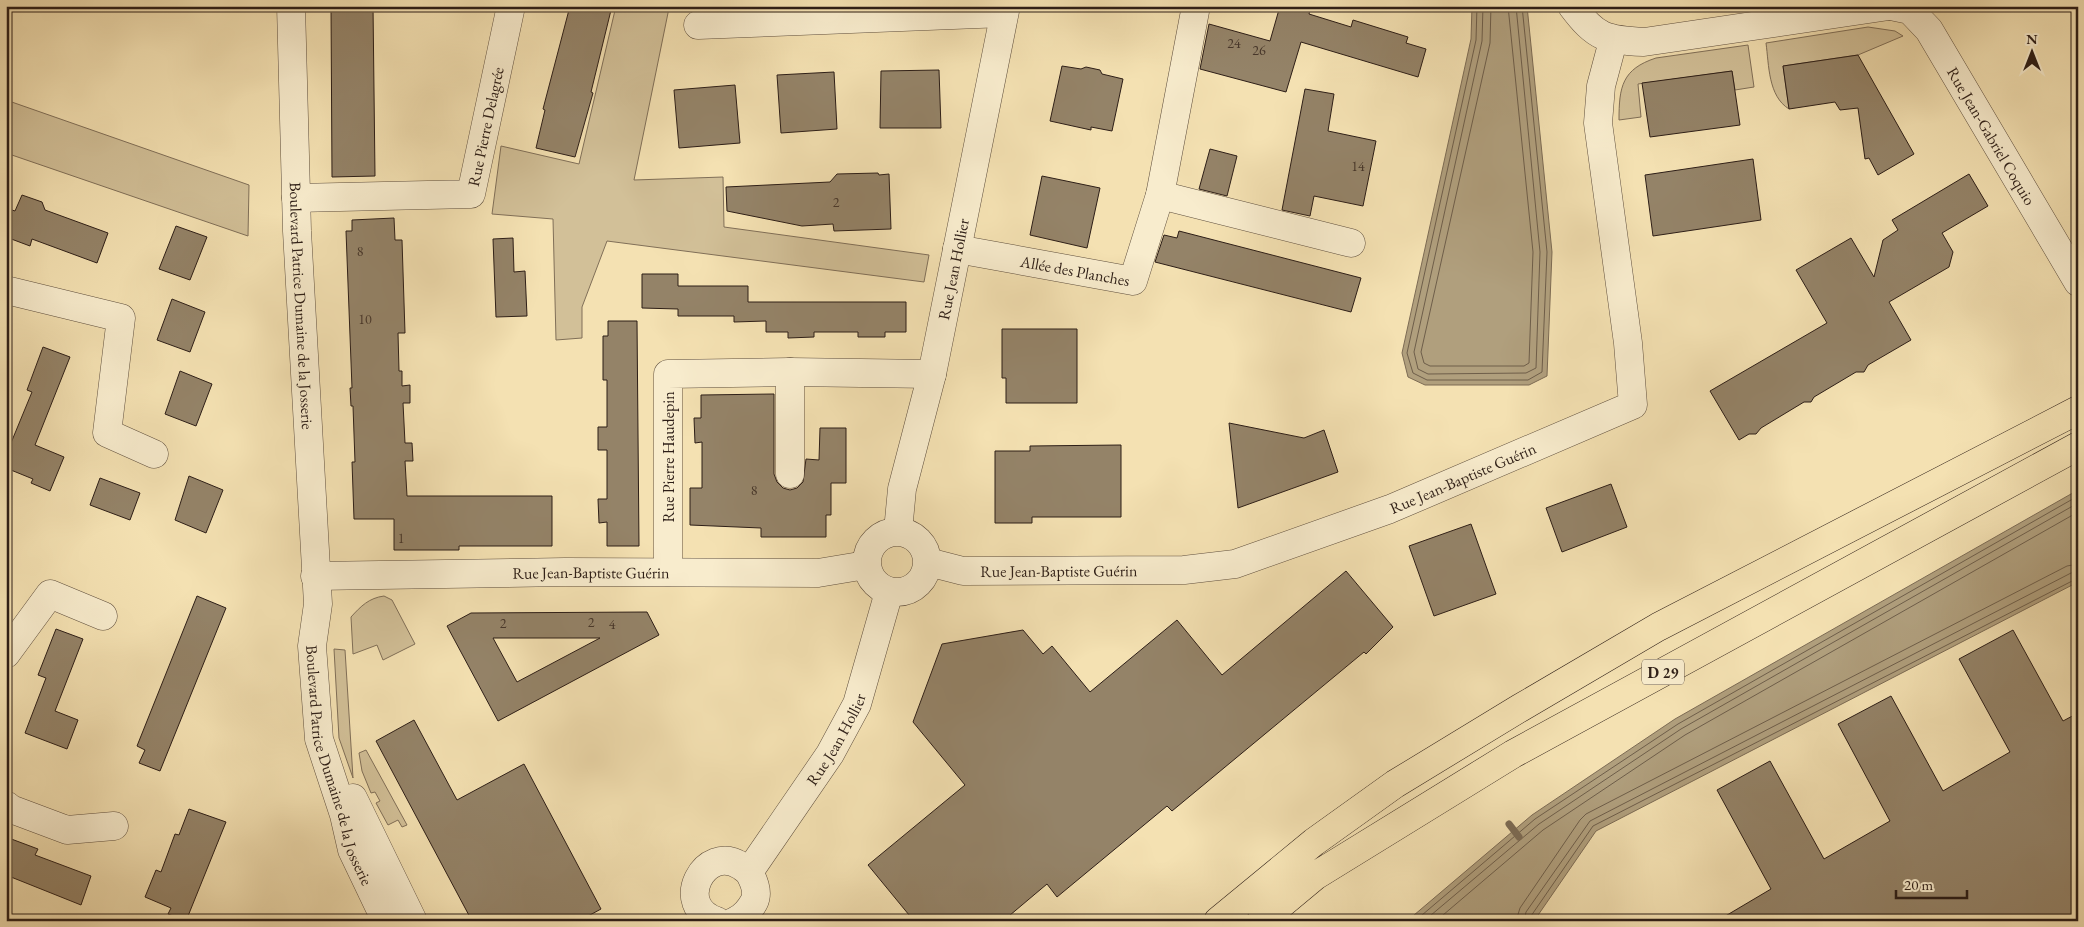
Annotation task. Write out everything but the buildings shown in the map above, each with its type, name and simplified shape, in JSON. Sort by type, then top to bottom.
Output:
[{"type":"main road","name":"D 29","points":[[1218,921],[1314,842],[1388,789],[1520,708],[1658,627],[2078,410]]},
{"type":"main road","name":"D 29","points":[[1261,921],[1315,876],[1513,754],[2078,446]]},
{"type":"street","name":"Boulevard Patrice Dumaine de la Josserie","points":[[290,6],[296,198],[315,576],[318,604],[326,628],[334,735],[344,778],[363,823],[414,921]]},
{"type":"street","name":"Rue Pierre Delagrée","points":[[296,198],[472,194],[512,6]]},
{"type":"street","name":"Allée des Planches","points":[[957,249],[1133,281],[1160,195],[1196,6]]},
{"type":"street","name":"Rue Jean-Gabriel Coquio","points":[[1572,6],[1589,28],[1612,40],[1644,42],[1890,6],[1910,10],[1929,30],[2078,282]]},
{"type":"street","points":[[698,26],[1005,10]]},
{"type":"street","name":"Rue Jean Hollier","points":[[898,531],[902,489],[932,374],[1005,10]]},
{"type":"street","name":"Rue Jean-Baptiste Guérin","points":[[928,562],[963,571],[1184,570],[1235,564],[1390,509],[1633,404],[1628,343],[1598,123],[1601,86],[1612,40]]},
{"type":"street","points":[[1160,195],[1351,243]]},
{"type":"street","points":[[6,290],[121,318],[107,433],[154,454]]},
{"type":"street","points":[[790,372],[790,474]]},
{"type":"street","name":"Rue Pierre Haudepin","points":[[668,572],[668,374],[790,372],[932,374]]},
{"type":"street","points":[[898,531],[913,536],[924,547],[928,562],[925,576],[916,587],[903,592],[889,592],[873,582],[866,565],[870,548],[881,535],[898,531]]},
{"type":"street","name":"Rue Jean-Baptiste Guérin","points":[[315,576],[668,572],[818,573],[866,565]]},
{"type":"street","name":"Rue Jean Hollier","points":[[749,872],[830,754],[857,704],[889,592]]},
{"type":"street","points":[[6,654],[50,594],[103,616]]},
{"type":"street","name":"Boulevard Patrice Dumaine de la Josserie","points":[[318,604],[312,646],[319,739],[344,815],[352,850],[386,921]]},
{"type":"street","points":[[6,805],[11,809],[67,830],[114,826]]},
{"type":"street","points":[[717,861],[735,862],[749,872],[755,885],[755,899],[749,912],[717,920],[700,910],[694,898],[694,885],[703,870],[717,861]]},
{"type":"shaded area","points":[[616,6],[703,6],[669,8],[634,180],[723,177],[724,227],[929,255],[924,282],[607,241],[582,307],[582,338],[556,340],[553,219],[492,214],[501,146],[579,164]]},
{"type":"shaded area","points":[[1868,27],[1895,31],[1903,36],[1858,55],[1783,66],[1789,109],[1782,103],[1773,88],[1766,43]]},
{"type":"shaded area","points":[[1748,45],[1754,87],[1735,90],[1732,71],[1638,84],[1641,117],[1619,120],[1620,98],[1625,81],[1629,74],[1645,62],[1656,58]]},
{"type":"shaded area","points":[[6,100],[249,185],[248,236],[6,153]]},
{"type":"shaded area","points":[[384,596],[392,600],[415,644],[383,660],[377,645],[353,654],[351,617],[366,603]]},
{"type":"shaded area","points":[[334,649],[345,650],[353,778],[339,738]]},
{"type":"shaded area","points":[[366,750],[407,825],[402,827],[398,820],[388,825],[376,803],[380,801],[375,792],[371,793],[362,771],[359,753]]},
{"type":"water","points":[[1472,6],[1527,6],[1552,252],[1547,376],[1529,385],[1425,385],[1408,377],[1402,353],[1471,39]]},
{"type":"water","points":[[2078,490],[2078,582],[1596,831],[1534,921],[1407,921],[1532,815],[1675,719]]},
{"type":"waterway","points":[[1509,824],[1519,837]]}]
